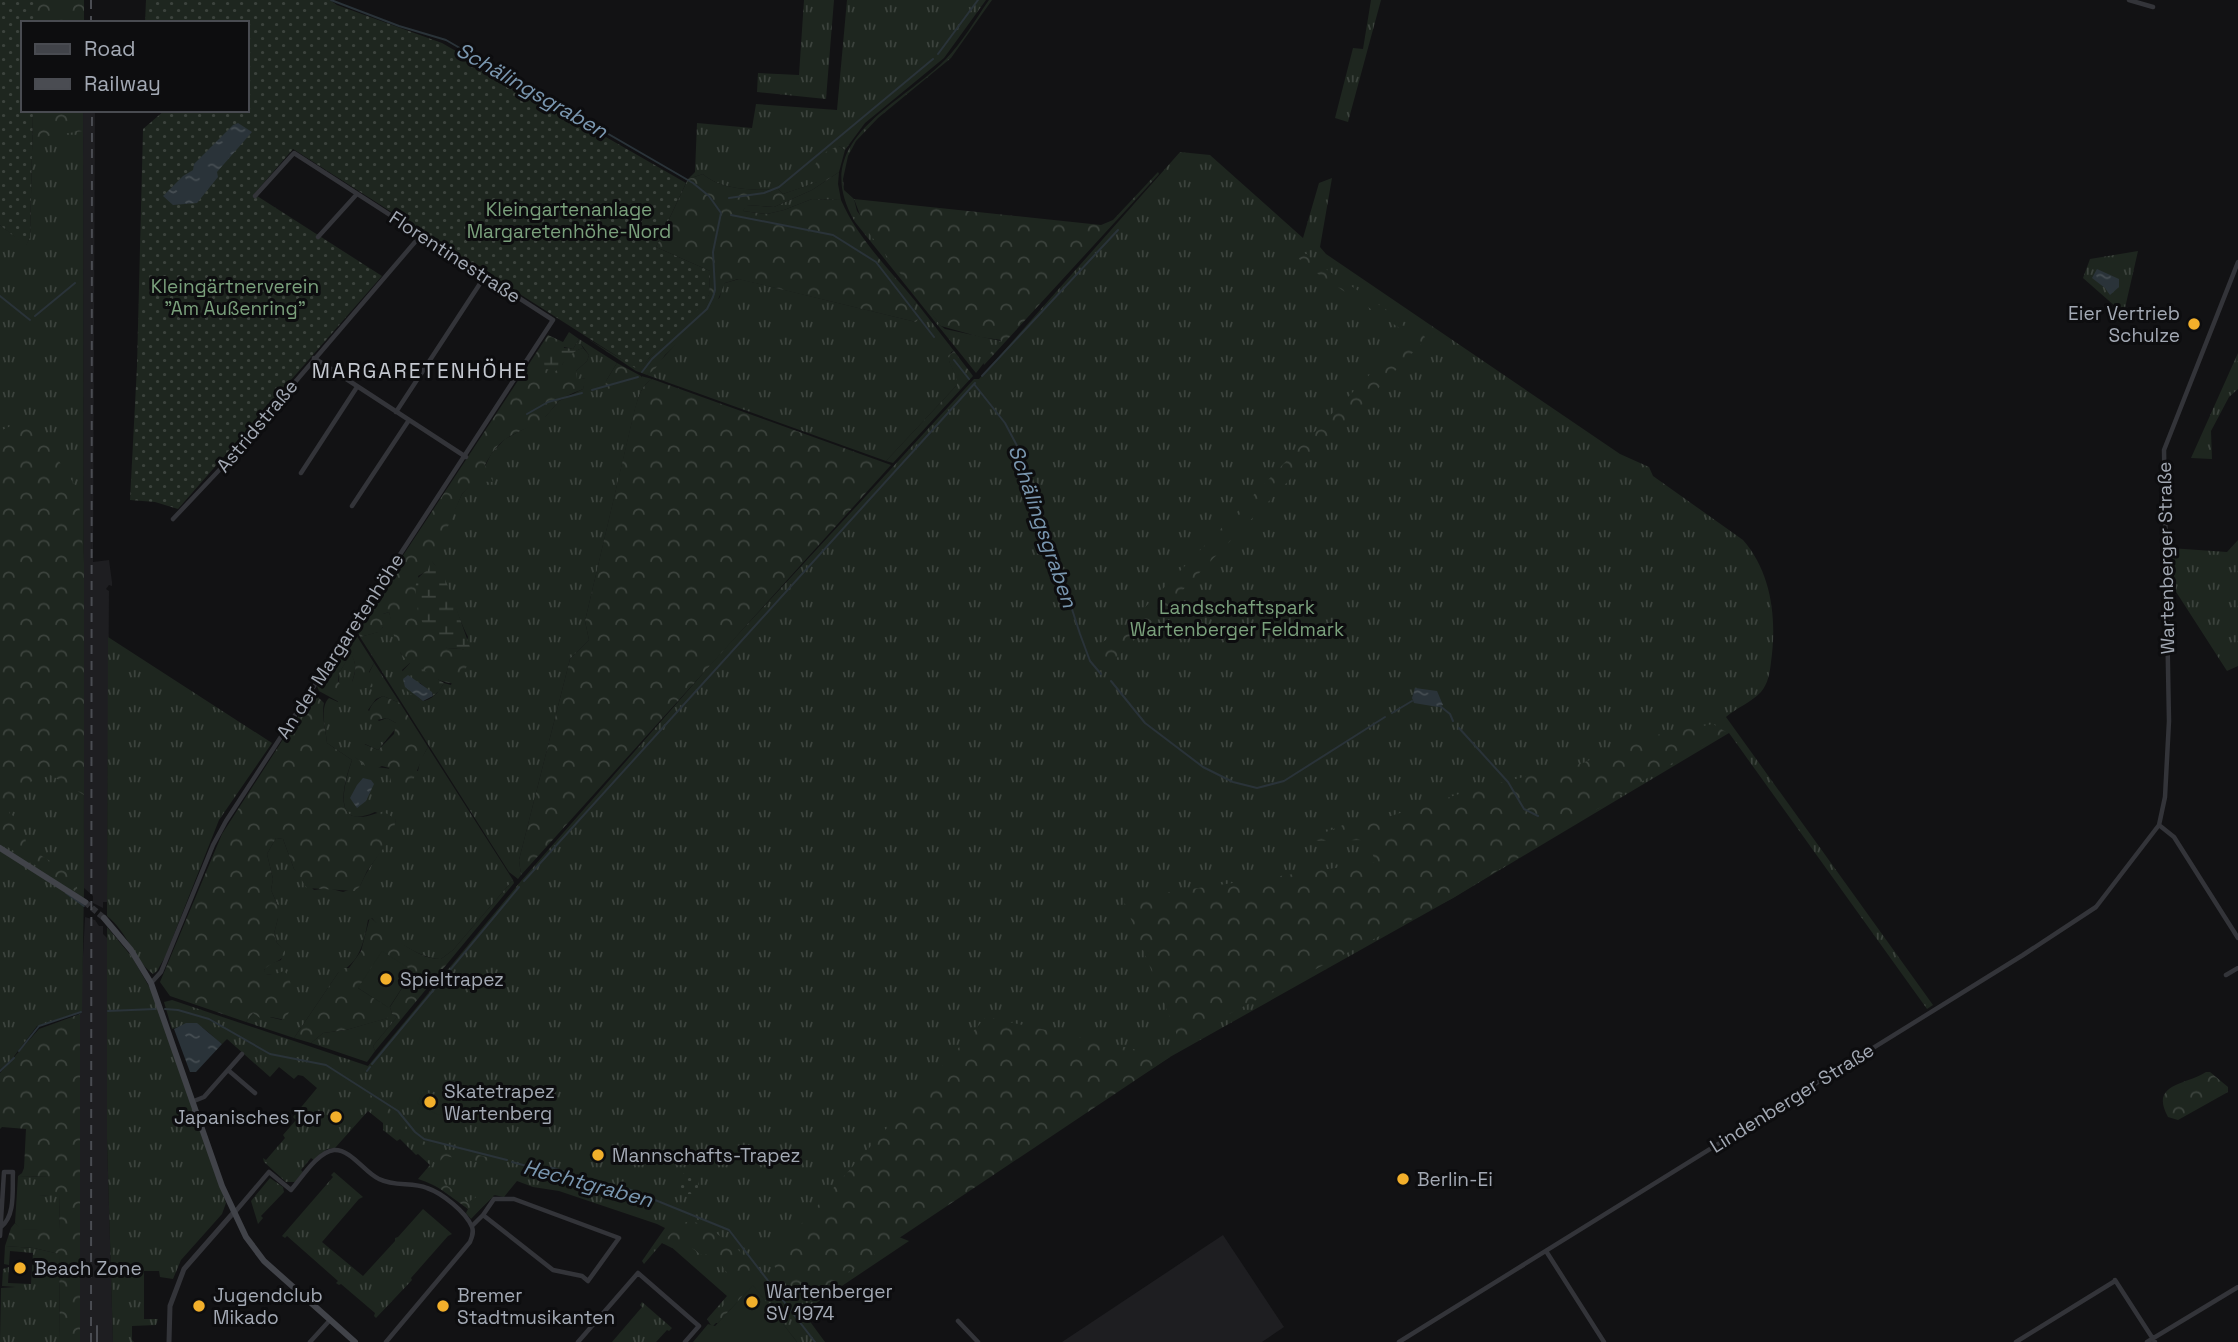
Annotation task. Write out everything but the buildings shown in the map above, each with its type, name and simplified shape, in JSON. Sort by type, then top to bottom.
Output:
[{"type":"main road","points":[[0,848],[85,902]]},
{"type":"main road","points":[[104,918],[131,950],[151,983],[222,1186],[246,1237],[259,1255],[355,1342]]},
{"type":"street","points":[[2129,0],[2152,7]]},
{"type":"street","name":"Florentinestraße","points":[[255,196],[294,153],[553,320]]},
{"type":"street","points":[[318,237],[356,194]]},
{"type":"street","name":"Astridstraße","points":[[173,519],[219,470],[421,235]]},
{"type":"street","name":"Wartenberger Straße","points":[[2159,825],[2165,797],[2169,729],[2164,450],[2238,262]]},
{"type":"street","points":[[396,412],[485,276]]},
{"type":"street","name":"An der Margaretenhöhe","points":[[151,983],[161,972],[213,845],[226,821],[553,320]]},
{"type":"street","points":[[314,358],[466,457]]},
{"type":"street","points":[[301,473],[357,387]]},
{"type":"street","points":[[352,506],[409,421]]},
{"type":"street","points":[[2159,825],[2174,837],[2238,939]]},
{"type":"street","name":"Lindenberger Straße","points":[[1399,1342],[2088,914],[2102,902],[2159,825]]},
{"type":"street","points":[[2226,975],[2238,968]]},
{"type":"street","points":[[194,1101],[204,1097],[242,1054]]},
{"type":"street","points":[[228,1070],[255,1093]]},
{"type":"street","points":[[169,1342],[170,1306],[184,1269],[270,1172],[291,1190],[321,1157],[334,1150],[345,1153],[377,1179],[403,1186],[426,1187],[437,1192],[472,1226],[473,1234],[467,1248],[386,1342]]},
{"type":"street","points":[[0,1236],[4,1172],[13,1172],[10,1217],[1,1227]]},
{"type":"street","points":[[472,1226],[494,1199],[514,1199],[620,1238],[588,1281],[582,1276],[553,1270],[482,1215]]},
{"type":"street","points":[[1546,1251],[1604,1342]]},
{"type":"street","points":[[578,1342],[638,1273],[699,1326],[685,1342]]},
{"type":"street","points":[[2017,1342],[2115,1280],[2154,1340]]},
{"type":"street","points":[[2147,1342],[2238,1287]]},
{"type":"street","points":[[310,1342],[330,1320]]},
{"type":"street","points":[[958,1321],[978,1342]]},
{"type":"shaded area","points":[[83,112],[95,112],[93,562],[109,560],[112,582],[112,586],[109,585],[106,589],[109,591],[107,902],[103,902],[103,908],[93,903],[93,896],[84,888]]},
{"type":"shaded area","points":[[85,917],[103,926],[103,934],[107,938],[107,1138],[113,1342],[80,1342],[80,1014]]},
{"type":"shaded area","points":[[1223,1235],[1284,1327],[1262,1342],[1062,1342]]},
{"type":"green space","points":[[0,0],[34,0],[34,21],[21,21],[21,112],[33,112],[30,237],[26,246],[0,225]]},
{"type":"green space","points":[[34,0],[84,0],[84,21],[34,21]]},
{"type":"green space","points":[[146,0],[330,0],[337,5],[442,43],[686,183],[656,247],[710,271],[709,295],[640,371],[293,149],[254,194],[382,276],[178,509],[155,502],[130,500],[137,366],[143,129],[163,112],[248,112],[248,21],[145,21]]},
{"type":"green space","points":[[804,0],[834,0],[826,99],[757,92],[758,73],[799,75]]},
{"type":"green space","points":[[847,0],[986,0],[944,58],[865,123],[845,150],[839,146],[818,182],[783,194],[778,189],[728,186],[703,174],[688,179],[695,172],[697,123],[752,128],[756,104],[837,110]]},
{"type":"green space","points":[[989,0],[992,0],[951,58],[878,118],[856,141],[848,156],[843,179],[844,190],[854,199],[857,211],[941,326],[1001,341],[976,373],[855,222],[843,194],[842,169],[850,148],[864,128],[945,60]]},
{"type":"green space","points":[[1371,0],[1381,0],[1348,122],[1335,118],[1353,48],[1363,49]]},
{"type":"green space","points":[[33,112],[83,112],[82,1011],[37,1026],[12,1059],[0,1070],[0,225],[26,245],[30,237]]},
{"type":"green space","points":[[33,112],[83,112],[83,131],[33,138]]},
{"type":"green space","points":[[839,146],[845,150],[839,172],[812,190],[774,207],[747,205],[743,211],[767,214],[812,199],[841,200],[865,241],[916,302],[913,307],[919,318],[916,322],[738,279],[725,283],[714,309],[647,375],[636,371],[588,339],[640,370],[709,295],[710,271],[656,247],[688,179],[703,174],[728,186],[778,189],[783,194],[817,182],[813,169],[817,161],[823,154]]},
{"type":"green space","name":"Landschaftspark Wartenberger Feldmark","points":[[1180,152],[1210,155],[1303,238],[1319,183],[1332,178],[1320,247],[1326,254],[1620,454],[1649,467],[1653,476],[1743,540],[1753,553],[1766,582],[1772,614],[1773,646],[1769,674],[1763,689],[1726,717],[1933,1005],[1927,1009],[1729,733],[1453,898],[1170,1057],[894,1235],[909,1241],[803,1312],[825,1342],[797,1342],[753,1286],[712,1327],[707,1319],[727,1296],[669,1245],[662,1243],[644,1264],[642,1261],[665,1228],[657,1224],[559,1191],[533,1187],[517,1181],[504,1197],[494,1195],[471,1219],[466,1213],[468,1209],[438,1188],[418,1179],[430,1165],[400,1139],[397,1141],[383,1130],[383,1123],[368,1111],[335,1148],[327,1149],[314,1160],[311,1158],[295,1182],[286,1182],[263,1158],[266,1160],[285,1138],[283,1135],[296,1120],[293,1117],[317,1088],[303,1076],[298,1075],[294,1079],[279,1067],[270,1077],[227,1039],[222,1044],[200,1026],[189,1025],[172,1029],[164,1002],[172,1000],[368,1066],[521,881],[720,654],[974,379],[979,379]]},
{"type":"green space","points":[[839,172],[841,200],[812,199],[767,214],[743,211],[746,205],[774,207],[812,190]]},
{"type":"green space","points":[[1158,172],[984,365],[983,362],[1001,340],[941,326],[865,228],[854,199],[1101,225],[1113,220]]},
{"type":"green space","points":[[2138,251],[2125,308],[2116,307],[2083,278],[2090,259]]},
{"type":"green space","points":[[1297,253],[1307,254],[1421,333],[1425,340],[1112,663],[1106,662],[1099,652],[1101,643],[1125,628],[1406,337],[1404,331],[1309,268],[1297,257]]},
{"type":"green space","points":[[739,279],[916,322],[913,307],[916,302],[954,351],[951,352],[949,361],[958,380],[957,385],[886,461],[647,375],[720,297],[725,283]]},
{"type":"green space","points":[[569,332],[579,339],[573,349],[564,347],[562,365],[570,354],[583,348],[589,355],[587,361],[576,371],[577,379],[586,378],[583,389],[563,398],[544,418],[498,446],[485,465],[493,482],[476,484],[462,494],[429,570],[418,576],[447,648],[472,653],[460,683],[446,682],[421,671],[402,655],[395,640],[389,612],[383,614],[383,627],[379,632],[360,637],[356,627],[548,335],[563,342]]},
{"type":"green space","points":[[579,339],[617,363],[606,381],[641,376],[652,379],[643,388],[635,409],[585,621],[589,640],[570,659],[519,860],[521,875],[518,879],[509,872],[360,637],[378,632],[383,627],[383,614],[389,612],[401,654],[411,662],[402,670],[419,701],[434,696],[444,683],[451,685],[468,637],[448,588],[431,560],[462,494],[478,481],[491,454],[505,439],[546,416],[559,401],[583,389],[585,378],[576,380],[576,371],[587,361],[589,355],[581,344],[576,344]]},
{"type":"green space","points":[[576,344],[581,344],[583,348],[571,355],[556,371],[546,369],[542,360],[549,353],[559,348],[573,349]]},
{"type":"green space","points":[[954,351],[973,376],[893,463],[886,461],[957,385],[948,356]]},
{"type":"green space","points":[[2238,353],[2238,389],[2229,397],[2211,431],[2212,459],[2191,458]]},
{"type":"green space","points":[[617,363],[641,376],[641,380],[605,390],[606,381]]},
{"type":"green space","points":[[652,379],[891,465],[521,875],[519,860],[570,659],[589,640],[585,621],[635,408],[643,388]]},
{"type":"green space","points":[[30,417],[78,490],[84,564],[84,795],[44,771],[25,787],[9,813],[22,822],[27,847],[75,876],[78,893],[0,842],[0,431]]},
{"type":"green space","points":[[2238,540],[2238,666],[2227,671],[2171,584],[2170,548],[2227,552]]},
{"type":"green space","points":[[431,560],[443,575],[451,593],[472,653],[447,648],[429,632],[419,615],[416,585],[418,578],[428,570]]},
{"type":"green space","points":[[353,630],[374,663],[369,672],[373,687],[361,688],[353,685],[355,665],[351,654],[339,673],[338,681],[344,691],[339,702],[319,691],[317,686]]},
{"type":"green space","points":[[108,637],[272,743],[219,820],[165,957],[153,974],[120,929],[107,916]]},
{"type":"green space","points":[[351,653],[355,667],[352,682],[369,673],[374,663],[400,703],[383,696],[376,699],[368,710],[379,721],[387,718],[396,723],[396,728],[378,750],[365,744],[354,755],[365,764],[373,766],[418,771],[428,747],[513,880],[453,950],[441,959],[414,951],[394,938],[372,918],[368,920],[363,944],[356,958],[338,973],[294,1038],[246,1022],[253,1013],[282,1020],[272,975],[265,974],[264,970],[269,964],[281,960],[284,950],[277,943],[274,934],[278,906],[271,890],[273,879],[267,854],[276,838],[283,839],[294,869],[314,890],[328,888],[343,892],[360,886],[389,838],[396,820],[375,812],[352,816],[346,811],[344,792],[352,760],[327,743],[324,707],[329,698],[338,702],[339,673]]},
{"type":"green space","points":[[411,662],[444,683],[433,696],[420,683],[405,687],[423,701],[419,701],[401,686],[400,674]]},
{"type":"green space","points":[[316,695],[324,703],[327,743],[352,760],[344,794],[346,810],[351,815],[360,817],[381,812],[390,816],[396,820],[391,838],[355,891],[307,888],[294,869],[283,839],[276,838],[267,854],[273,879],[271,890],[278,906],[274,934],[277,943],[285,950],[285,955],[264,970],[266,974],[272,975],[284,971],[289,976],[294,1002],[285,1020],[260,1018],[253,1013],[246,1022],[170,996],[160,982],[222,834],[311,696]]},
{"type":"green space","points":[[383,696],[400,703],[428,747],[407,791],[392,788],[389,768],[382,766],[375,769],[365,766],[353,755],[364,744],[378,750],[394,734],[396,723],[387,718],[372,721],[368,719],[372,705]]},
{"type":"green space","points":[[1713,724],[1726,732],[1453,898],[1179,1040],[1123,899],[1376,862],[1366,840],[1304,841],[1348,823],[1375,821],[1481,787],[1580,764],[1646,737]]},
{"type":"green space","points":[[513,880],[514,883],[375,1051],[373,1046],[397,1017],[392,1014],[390,1007],[413,971],[358,988],[388,1007],[388,1018],[346,1030],[323,1033],[311,1043],[294,1038],[338,973],[343,968],[349,968],[361,951],[370,917],[412,950],[441,959],[453,950]]},
{"type":"green space","points":[[107,927],[132,957],[151,990],[226,1203],[222,1214],[181,1260],[173,1279],[160,1277],[159,1271],[144,1271],[144,1319],[158,1319],[156,1325],[132,1326],[134,1342],[113,1342],[107,1138]]},
{"type":"green space","name":"Spieltrapez","points":[[382,951],[413,971],[389,1008],[358,988]]},
{"type":"green space","points":[[388,1007],[397,1017],[373,1046],[375,1051],[367,1062],[311,1043],[323,1033],[346,1030],[387,1018]]},
{"type":"green space","points":[[80,1014],[80,1342],[60,1342],[59,1254],[34,1248],[5,1246],[15,1223],[21,1229],[59,1230],[60,1195],[38,1196],[51,1177],[18,1176],[24,1168],[26,1129],[0,1129],[0,1073],[39,1029]]},
{"type":"green space","points":[[986,1017],[1170,1057],[799,1305],[770,1259]]},
{"type":"green space","points":[[2210,1072],[2228,1087],[2228,1092],[2178,1120],[2168,1117],[2163,1106],[2163,1097],[2167,1091]]},
{"type":"green space","name":"Skatetrapez Wartenberg","points":[[424,1090],[445,1104],[448,1113],[438,1115],[417,1103]]},
{"type":"green space","points":[[366,1092],[387,1106],[417,1138],[446,1152],[459,1150],[490,1158],[491,1161],[482,1163],[445,1156],[437,1164],[432,1161],[430,1150],[412,1142],[383,1111],[361,1094]]},
{"type":"green space","points":[[334,1172],[363,1197],[322,1242],[363,1276],[423,1209],[452,1234],[376,1318],[375,1313],[341,1284],[336,1283],[338,1281],[287,1236],[282,1236],[333,1177],[331,1175]]},
{"type":"green space","points":[[684,1173],[699,1179],[697,1194],[687,1194],[677,1186]]},
{"type":"green space","points":[[18,1176],[52,1177],[39,1196],[60,1194],[59,1231],[20,1229],[15,1223]]},
{"type":"green space","points":[[270,1178],[283,1187],[284,1192],[261,1216],[263,1218],[258,1224],[251,1201]]},
{"type":"green space","points":[[434,1178],[468,1202],[478,1196],[485,1199],[495,1195],[475,1214],[432,1183]]},
{"type":"green space","points":[[693,1221],[727,1241],[742,1253],[755,1269],[753,1285],[718,1323],[712,1323],[712,1320],[734,1292],[735,1285],[726,1271],[712,1256],[703,1256],[682,1241],[672,1248],[662,1243],[681,1223]]},
{"type":"green space","points":[[5,1246],[34,1248],[59,1254],[60,1342],[0,1342],[1,1288],[16,1287],[2,1286],[3,1269],[9,1267],[8,1283],[31,1284],[33,1253],[10,1251],[9,1265],[4,1264]]},
{"type":"green space","name":"Wartenberger SV 1974","points":[[753,1285],[797,1342],[693,1342],[708,1324],[715,1326]]},
{"type":"green space","points":[[642,1302],[672,1328],[656,1342],[612,1342],[642,1307]]},
{"type":"water","points":[[238,123],[252,132],[217,172],[218,177],[197,203],[173,205],[163,196],[193,170],[194,164]]},
{"type":"water","points":[[2097,269],[2119,279],[2119,287],[2110,295],[2092,278]]},
{"type":"water","points":[[408,675],[432,692],[433,696],[423,701],[405,687],[403,679]]},
{"type":"water","points":[[1415,688],[1437,691],[1443,705],[1438,707],[1414,703],[1412,698]]},
{"type":"water","points":[[363,778],[374,784],[366,801],[357,808],[350,798]]},
{"type":"water","points":[[186,1023],[197,1023],[222,1044],[196,1072],[190,1072],[174,1029]]},
{"type":"waterway","name":"Schälingsgraben","points":[[331,0],[399,26],[446,40],[693,183],[709,196],[721,213],[713,252],[713,297],[707,309],[652,359],[642,372]]},
{"type":"waterway","points":[[938,54],[978,0]]},
{"type":"waterway","points":[[729,198],[764,193],[779,187],[933,59]]},
{"type":"waterway","name":"Schälingsgraben","points":[[731,215],[833,235],[876,262],[934,337]]},
{"type":"waterway","points":[[982,376],[1118,230]]},
{"type":"waterway","points":[[35,316],[75,283]]},
{"type":"waterway","points":[[0,296],[30,320]]},
{"type":"waterway","name":"Schälingsgraben","points":[[954,360],[969,379]]},
{"type":"waterway","points":[[592,390],[638,377]]},
{"type":"waterway","points":[[524,881],[975,383]]},
{"type":"waterway","name":"Schälingsgraben","points":[[974,384],[1005,423],[1023,457],[1080,634],[1090,661],[1101,674]]},
{"type":"waterway","points":[[527,414],[548,402],[582,393]]},
{"type":"waterway","name":"Schälingsgraben","points":[[1111,681],[1145,723],[1203,767],[1233,782],[1257,788],[1284,781],[1385,717]]},
{"type":"waterway","name":"Schälingsgraben","points":[[1392,713],[1412,701]]},
{"type":"waterway","name":"Schälingsgraben","points":[[1440,706],[1450,714],[1453,721]]},
{"type":"waterway","name":"Schälingsgraben","points":[[1459,728],[1508,782],[1524,809],[1538,816]]},
{"type":"waterway","points":[[372,1064],[519,887]]},
{"type":"waterway","points":[[66,893],[84,906]]},
{"type":"waterway","name":"Hechtgraben","points":[[108,1011],[155,1009]]},
{"type":"waterway","name":"Hechtgraben","points":[[165,1009],[209,1019],[270,1054],[326,1065],[398,1111],[424,1139],[507,1160]]},
{"type":"waterway","name":"Hechtgraben","points":[[19,1051],[39,1026],[81,1012]]},
{"type":"waterway","name":"Hechtgraben","points":[[0,1071],[14,1058]]},
{"type":"waterway","points":[[367,1071],[370,1067]]},
{"type":"waterway","name":"Hechtgraben","points":[[512,1162],[534,1168],[553,1168],[615,1189],[628,1189],[729,1230],[815,1342]]},
{"type":"tunnel","points":[[85,902],[104,918]]},
{"type":"tram line","points":[[97,1326],[97,1342]]},
{"type":"railway","points":[[91,0],[91,21]]},
{"type":"railway","points":[[91,1342],[92,112]]},
{"type":"place","name":"Eier Vertrieb Schulze","points":[[2194,324]]},
{"type":"place","name":"Spieltrapez","points":[[386,979]]},
{"type":"place","name":"Skatetrapez Wartenberg","points":[[430,1102]]},
{"type":"place","name":"Japanisches Tor","points":[[336,1117]]},
{"type":"place","name":"Mannschafts-Trapez","points":[[598,1155]]},
{"type":"place","name":"Berlin-Ei","points":[[1403,1179]]},
{"type":"place","name":"Beach Zone","points":[[20,1268]]},
{"type":"place","name":"Wartenberger SV 1974","points":[[752,1302]]},
{"type":"place","name":"Jugendclub Mikado","points":[[199,1306]]},
{"type":"place","name":"Bremer Stadtmusikanten","points":[[443,1306]]},
{"type":"district","name":"MARGARETENHÖHE","points":[[420,370]]},
{"type":"park label","name":"Kleingartenanlage Margaretenhöhe-Nord","points":[[569,220]]},
{"type":"park label","name":"Kleingärtnerverein \"Am Außenring\"","points":[[235,297]]}]
